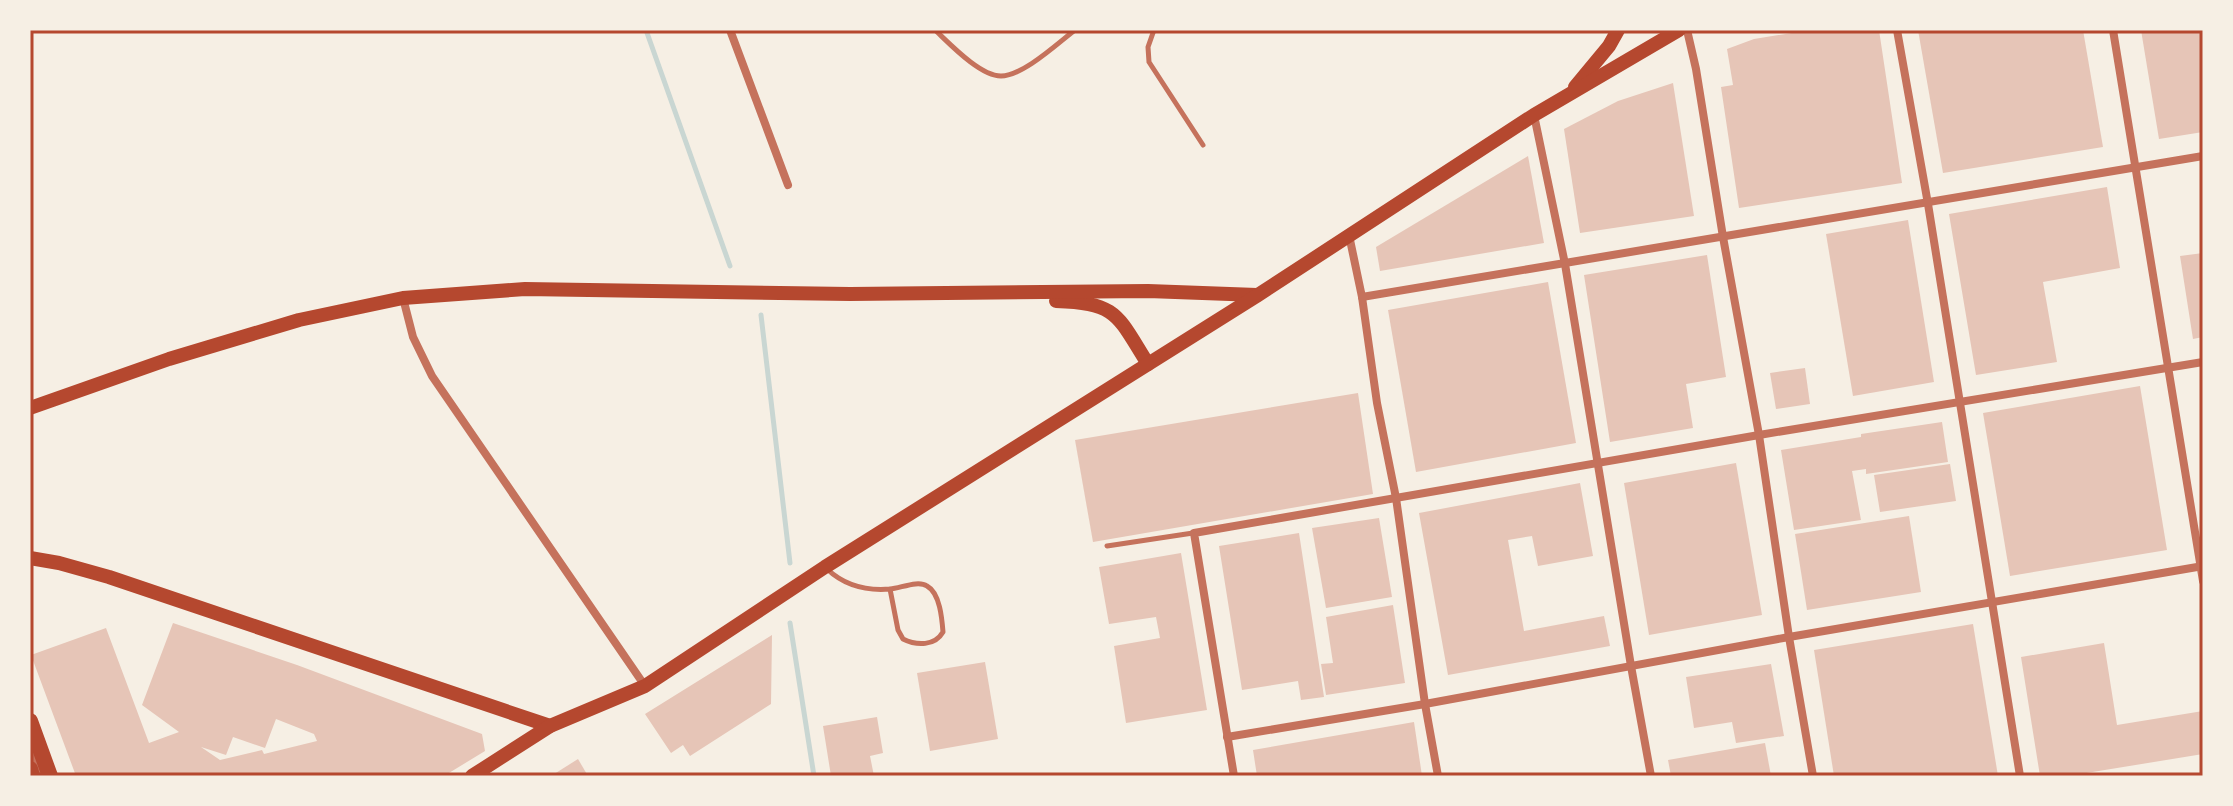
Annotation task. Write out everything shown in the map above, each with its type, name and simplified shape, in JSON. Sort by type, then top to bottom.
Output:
[{"type":"highway","points":[[30,721],[50,776]]},
{"type":"highway","points":[[30,769],[32,776]]},
{"type":"main road","points":[[1570,93],[1609,46],[1618,30]]},
{"type":"main road","points":[[472,776],[550,726],[645,686],[825,567],[1258,295],[1534,115],[1679,30]]},
{"type":"main road","points":[[30,408],[169,359],[299,320],[403,298],[525,289],[772,293],[1148,291],[1258,295]]},
{"type":"main road","points":[[1021,293],[1046,301],[1104,307],[1119,319],[1148,364]]},
{"type":"main road","points":[[30,558],[109,577],[550,726]]},
{"type":"street","points":[[730,30],[788,185]]},
{"type":"street","points":[[1687,30],[1759,435],[1813,776]]},
{"type":"street","points":[[1897,30],[2020,776]]},
{"type":"street","points":[[2113,30],[2203,581]]},
{"type":"street","points":[[1534,115],[1565,264],[1651,776]]},
{"type":"street","points":[[1362,297],[2203,156]]},
{"type":"street","points":[[1349,234],[1396,498],[1438,776]]},
{"type":"street","points":[[403,298],[413,337],[432,376],[645,686]]},
{"type":"street","points":[[1234,776],[1194,533],[2203,362]]},
{"type":"street","points":[[1227,737],[2202,567]]},
{"type":"street","points":[[30,750],[40,776]]},
{"type":"lane","points":[[935,30],[985,72],[1000,76],[1014,74],[1075,30]]},
{"type":"lane","points":[[1154,30],[1148,47],[1149,62],[1203,145]]},
{"type":"lane","points":[[1107,546],[1194,533]]},
{"type":"lane","points":[[825,567],[848,585],[890,589],[921,584],[931,589],[936,596],[943,626],[941,637],[918,644],[903,639],[898,630],[890,589]]},
{"type":"building","points":[[1810,30],[1879,30],[1902,183],[1739,208],[1721,87],[1733,85],[1727,49],[1754,39]]},
{"type":"building","points":[[1918,30],[2083,30],[2103,147],[1943,173]]},
{"type":"building","points":[[2141,30],[2203,30],[2203,132],[2159,139]]},
{"type":"building","points":[[1673,83],[1694,216],[1580,233],[1564,129],[1618,101]]},
{"type":"building","points":[[1528,156],[1544,243],[1380,271],[1376,247]]},
{"type":"building","points":[[2107,187],[2120,268],[2043,282],[2057,362],[1976,375],[1949,214]]},
{"type":"building","points":[[1908,220],[1934,382],[1853,396],[1826,234]]},
{"type":"building","points":[[2203,253],[2203,337],[2193,339],[2180,256]]},
{"type":"building","points":[[1707,255],[1726,377],[1686,384],[1693,428],[1610,442],[1584,275]]},
{"type":"building","points":[[1548,282],[1576,443],[1416,472],[1388,310]]},
{"type":"building","points":[[1805,368],[1810,404],[1776,409],[1770,373]]},
{"type":"building","points":[[2140,386],[2167,550],[2010,576],[1983,413]]},
{"type":"building","points":[[1358,393],[1373,494],[1093,542],[1075,440]]},
{"type":"building","points":[[1942,422],[1948,462],[1866,474],[1866,469],[1852,471],[1861,520],[1794,530],[1781,450]]},
{"type":"building","points":[[1736,463],[1762,615],[1649,635],[1624,483]]},
{"type":"building","points":[[1950,464],[1956,501],[1880,512],[1874,475]]},
{"type":"building","points":[[1580,483],[1593,556],[1538,566],[1532,536],[1508,540],[1524,631],[1604,616],[1610,646],[1448,675],[1419,513]]},
{"type":"building","points":[[1909,516],[1921,592],[1807,610],[1795,534]]},
{"type":"building","points":[[1379,518],[1392,597],[1326,608],[1312,528]]},
{"type":"building","points":[[1299,533],[1324,697],[1301,700],[1298,681],[1242,690],[1219,546]]},
{"type":"building","points":[[1181,553],[1207,710],[1126,723],[1114,646],[1160,638],[1156,617],[1109,624],[1099,567]]},
{"type":"building","points":[[1393,605],[1405,683],[1326,695],[1321,664],[1333,663],[1326,617]]},
{"type":"building","points":[[173,623],[482,734],[485,751],[444,776],[76,776],[31,655],[106,628],[149,743],[179,732],[142,705]],"holes":[[[276,719],[314,734],[317,741],[264,754],[262,750],[220,760],[201,747],[226,755],[233,737],[265,748]]]},
{"type":"building","points":[[1973,624],[1998,776],[1834,776],[1814,650]]},
{"type":"building","points":[[772,635],[771,704],[690,756],[683,745],[671,753],[645,714]]},
{"type":"building","points":[[2104,643],[2117,725],[2203,711],[2203,754],[2068,776],[2040,776],[2021,657]]},
{"type":"building","points":[[985,662],[998,739],[930,751],[917,673]]},
{"type":"building","points":[[1771,664],[1784,736],[1736,743],[1732,722],[1694,728],[1686,677]]},
{"type":"building","points":[[877,717],[883,753],[870,756],[874,776],[831,776],[823,726]]},
{"type":"building","points":[[1414,722],[1422,776],[1257,776],[1253,750]]},
{"type":"building","points":[[1765,743],[1771,776],[1671,776],[1668,760]]},
{"type":"building","points":[[578,759],[588,776],[551,776]]},
{"type":"waterway","points":[[646,30],[730,266]]},
{"type":"waterway","points":[[761,315],[790,563]]},
{"type":"waterway","points":[[790,623],[814,776]]}]
